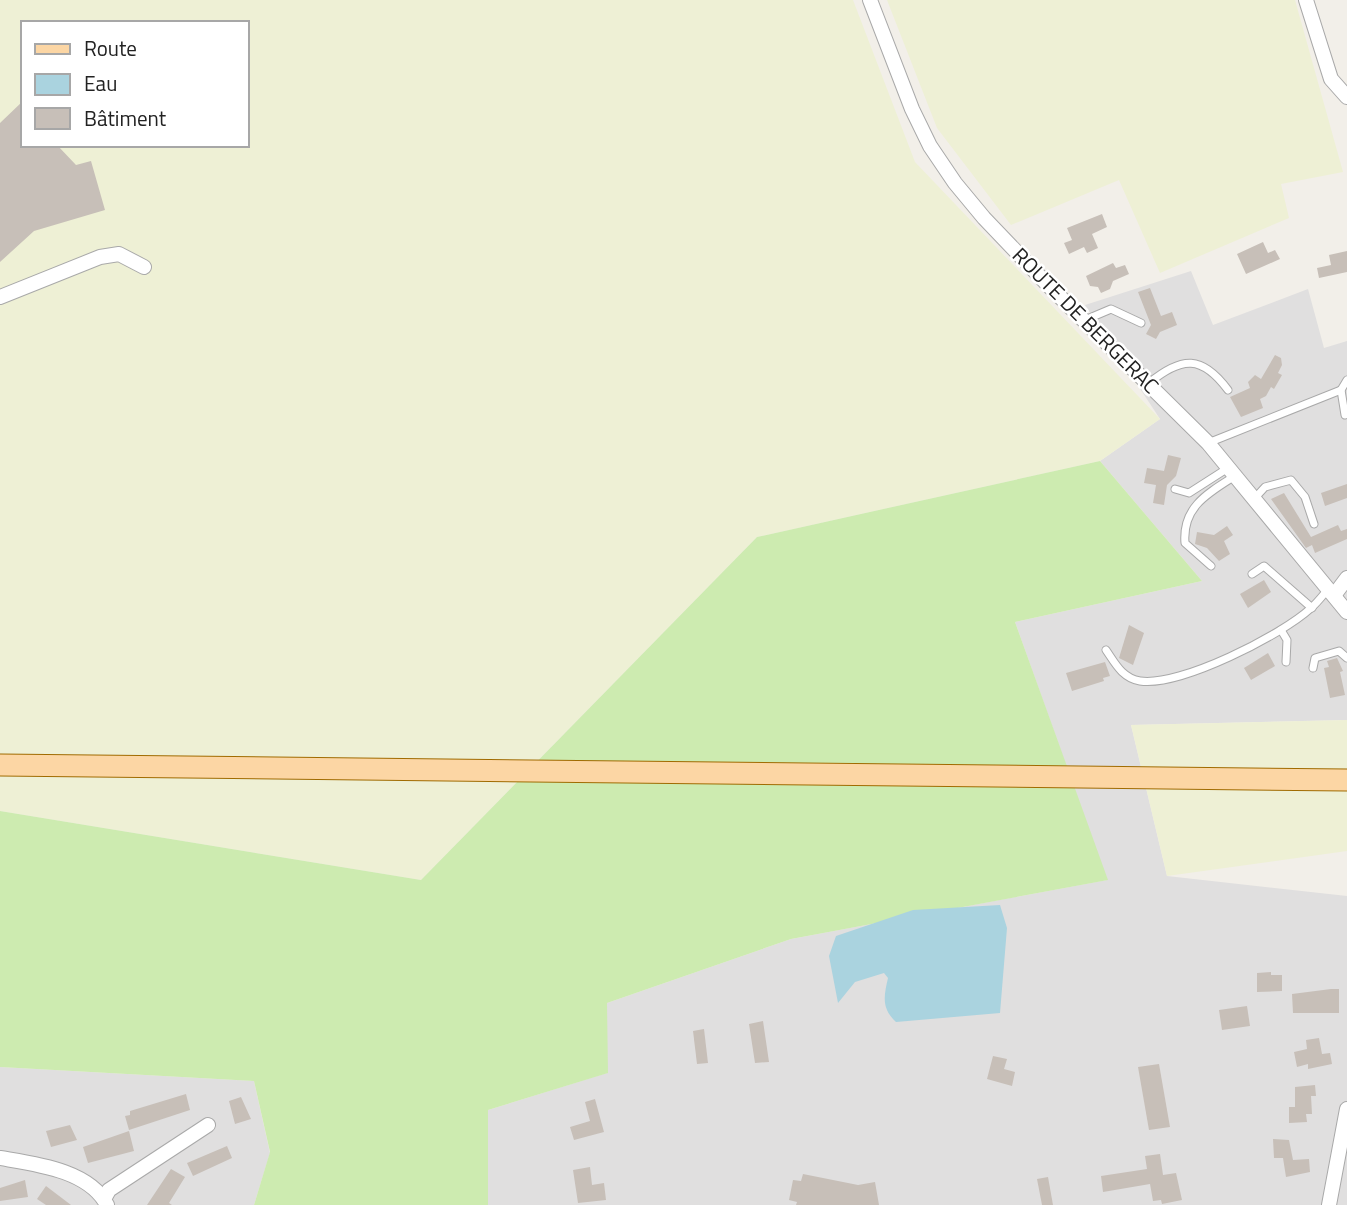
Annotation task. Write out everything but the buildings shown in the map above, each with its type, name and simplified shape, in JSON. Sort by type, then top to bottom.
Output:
[{"type":"main road","points":[[0,765],[1277,777],[1347,780]]},
{"type":"main road","points":[[1277,777],[1306,770],[1347,769]]},
{"type":"street","name":"ROUTE DE BERGERAC","points":[[870,0],[912,109],[936,156],[984,218],[1208,443],[1340,599]]},
{"type":"street","points":[[1306,0],[1331,79],[1347,97]]},
{"type":"street","points":[[0,297],[100,257],[119,254],[144,267]]},
{"type":"street","points":[[1340,599],[1347,578]]},
{"type":"street","points":[[1329,1205],[1347,1109]]},
{"type":"street","points":[[0,1158],[40,1165],[77,1178],[106,1202],[109,1191],[208,1125]]},
{"type":"lane","points":[[1085,320],[1111,309],[1141,323]]},
{"type":"lane","points":[[1149,383],[1178,363],[1190,362],[1215,373],[1228,390]]},
{"type":"lane","points":[[1208,443],[1341,390],[1347,380]]},
{"type":"lane","points":[[1341,390],[1345,415]]},
{"type":"lane","points":[[1175,489],[1189,493],[1232,472]]},
{"type":"lane","points":[[1211,566],[1185,543],[1183,527],[1191,512],[1207,494],[1232,472]]},
{"type":"lane","points":[[1253,499],[1265,487],[1291,480],[1305,497],[1314,524]]},
{"type":"lane","points":[[1252,574],[1264,566],[1312,608]]},
{"type":"lane","points":[[1106,650],[1123,674],[1140,681],[1161,680],[1210,666],[1281,630],[1312,608],[1340,599]]},
{"type":"lane","points":[[1281,630],[1287,640],[1286,662]]},
{"type":"lane","points":[[1313,668],[1315,658],[1325,654],[1339,651],[1347,658]]},
{"type":"shaded area","points":[[1191,271],[1213,325],[1308,289],[1324,348],[1347,341],[1347,720],[1131,725],[1167,876],[1347,896],[1347,1205],[488,1205],[488,1110],[607,1073],[607,1003],[791,939],[1107,880],[1015,622],[1202,581],[1100,461],[1160,419],[1085,305]]},
{"type":"shaded area","points":[[0,1067],[254,1081],[270,1153],[254,1205],[0,1205]]},
{"type":"green space","points":[[0,0],[853,0],[915,162],[1160,419],[1100,461],[757,537],[421,880],[0,811]]},
{"type":"green space","points":[[887,0],[1295,0],[1343,172],[1281,184],[1289,218],[1160,273],[1119,180],[1011,225],[937,128]]},
{"type":"green space","points":[[1100,461],[1202,581],[1015,622],[1108,880],[791,939],[607,1003],[608,1073],[488,1110],[488,1205],[254,1205],[270,1152],[254,1081],[0,1067],[0,811],[421,880],[757,537]]},
{"type":"green space","points":[[1347,720],[1347,851],[1167,876],[1131,725]]},
{"type":"water","points":[[1000,905],[1007,928],[1000,1013],[896,1022],[886,1007],[888,978],[884,973],[855,982],[838,1003],[829,956],[836,936],[913,910]]}]
